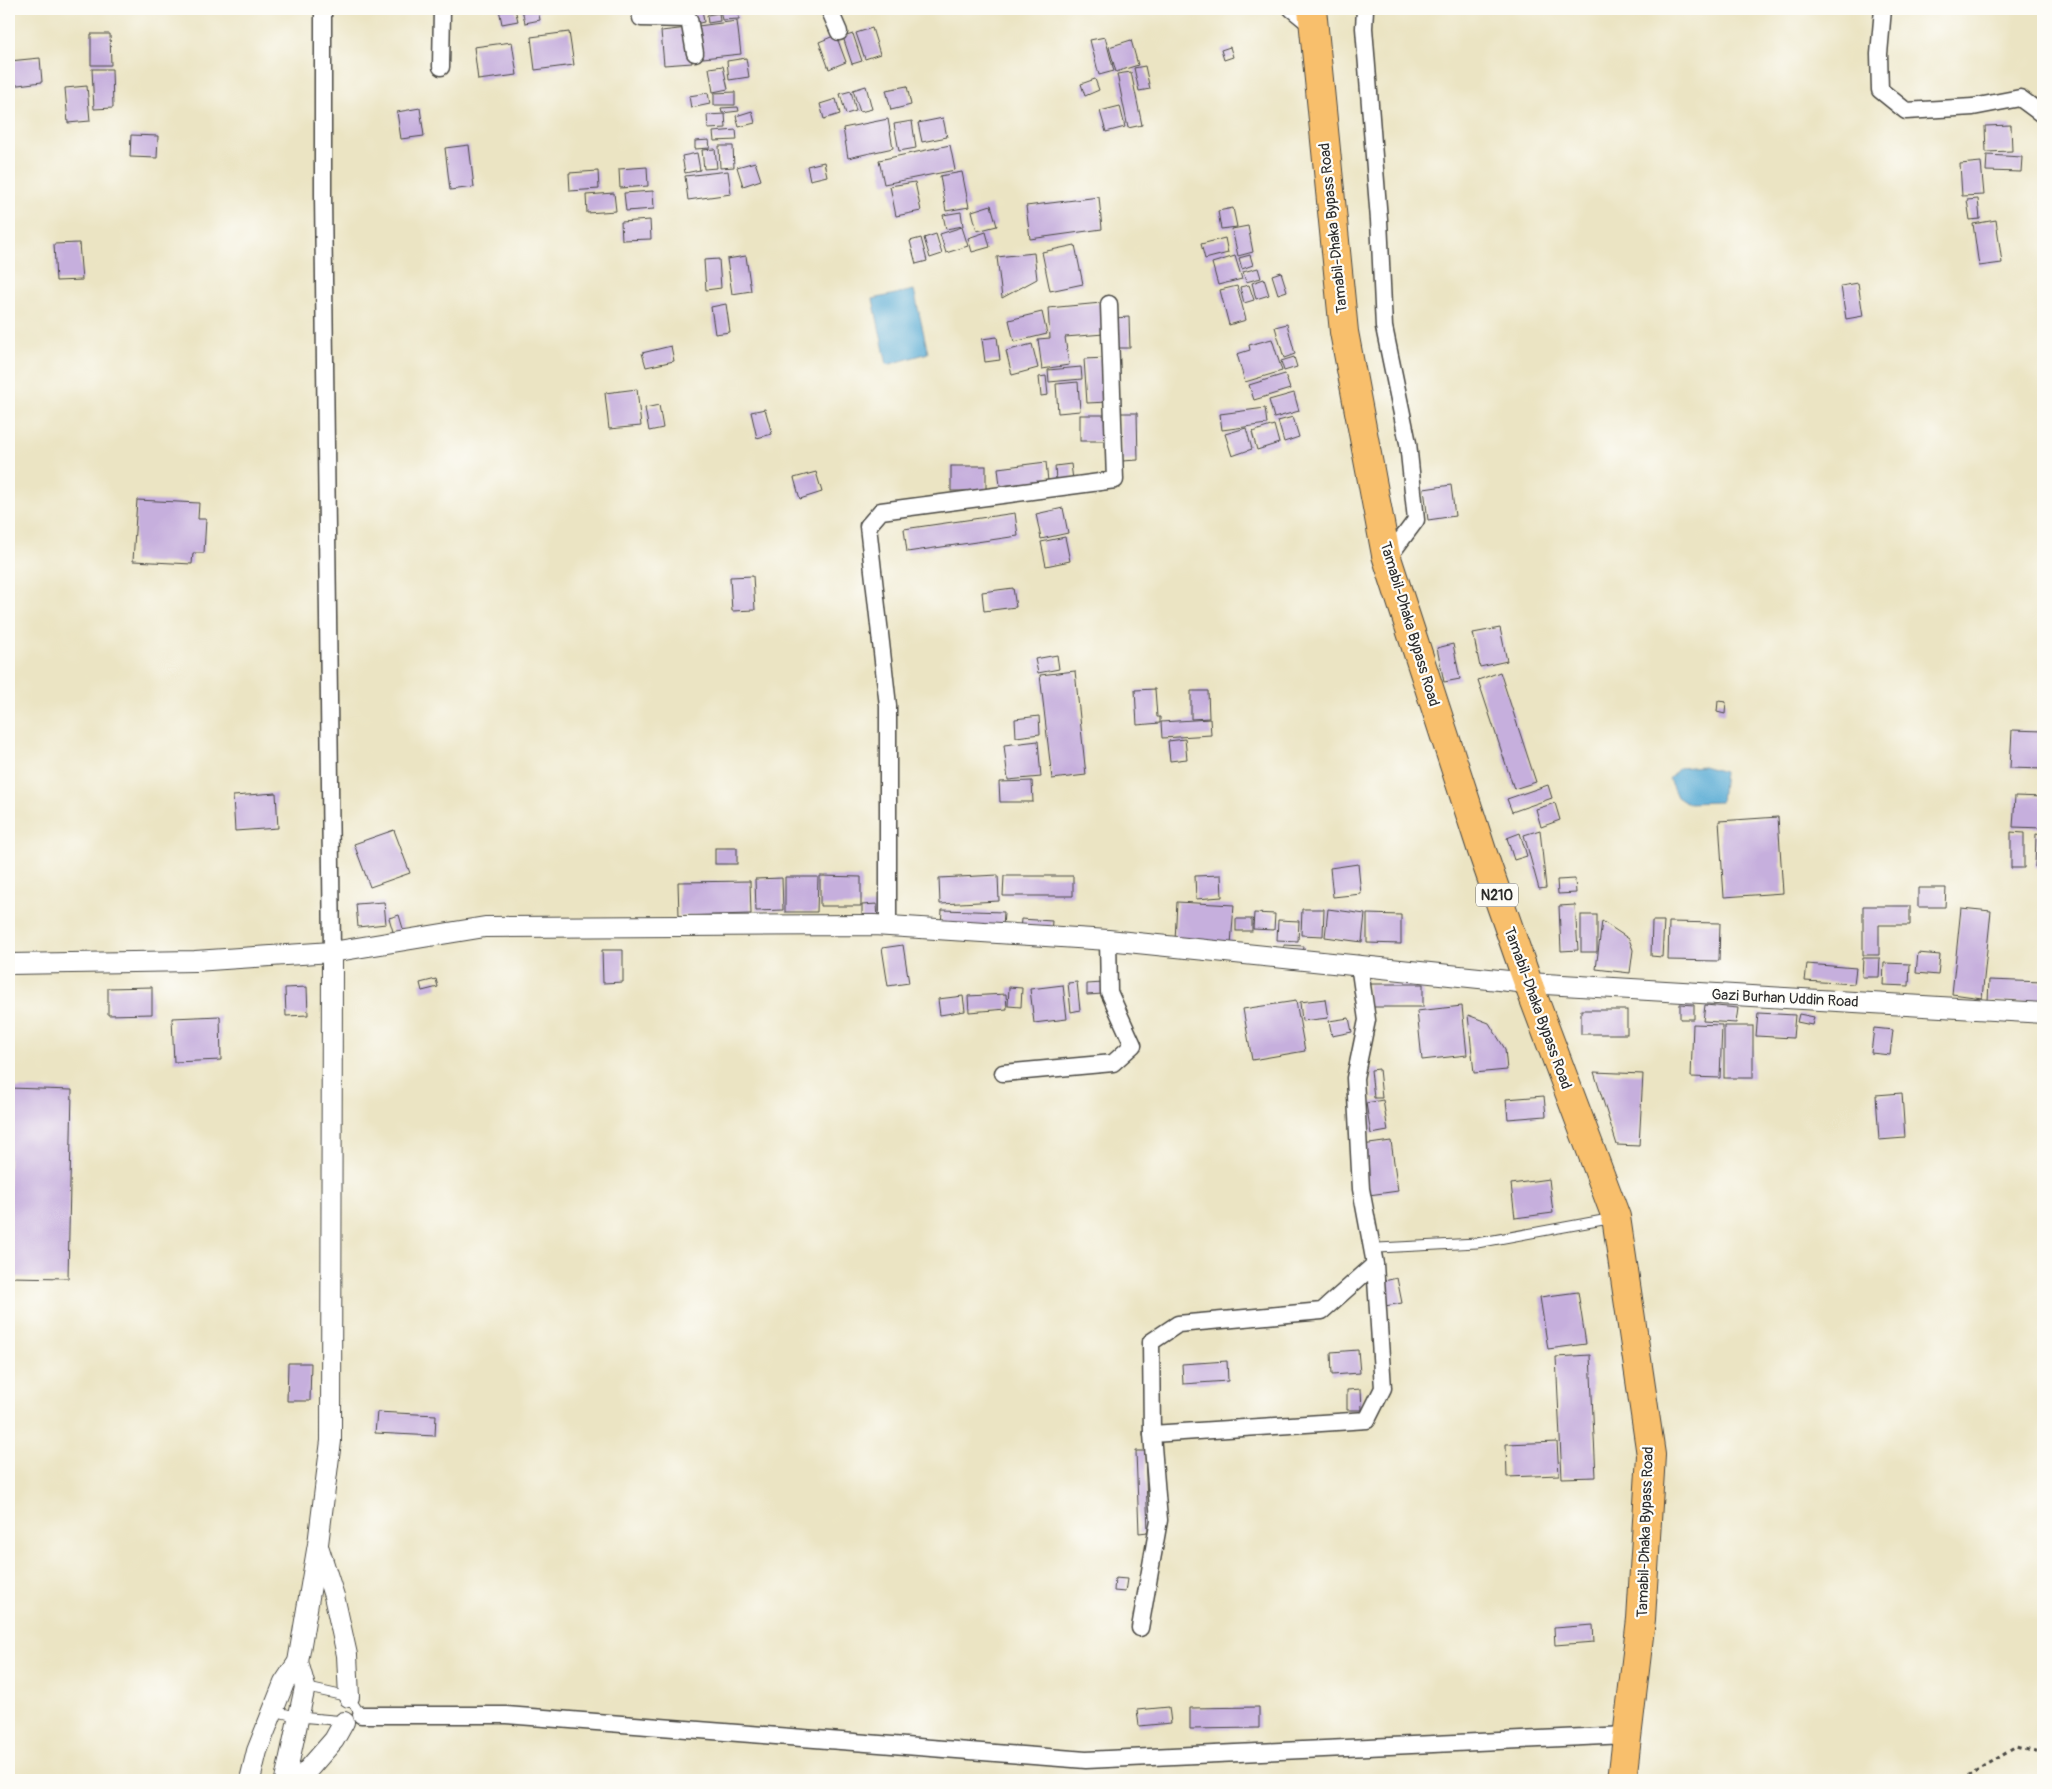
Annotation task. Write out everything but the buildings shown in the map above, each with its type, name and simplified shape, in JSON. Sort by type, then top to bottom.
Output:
[{"type":"highway","name":"Tamabil-Dhaka Bypass Road","points":[[1313,18],[1344,332],[1387,560],[1482,852],[1528,982],[1616,1217],[1651,1454],[1641,1619],[1622,1780]]},
{"type":"street","points":[[250,1780],[256,1751],[284,1683],[298,1662],[318,1544],[331,1441],[332,952],[323,195],[323,9]]},
{"type":"street","points":[[441,67],[442,9]]},
{"type":"street","points":[[640,9],[641,18],[689,19],[696,53]]},
{"type":"street","points":[[829,9],[839,32]]},
{"type":"street","points":[[1292,9],[1313,18]]},
{"type":"street","points":[[1365,9],[1364,28],[1378,211],[1384,327],[1408,443],[1416,520],[1387,560]]},
{"type":"street","points":[[1883,9],[1879,54],[1880,90],[1906,111],[1973,107],[2020,98],[2043,115]]},
{"type":"street","points":[[888,926],[888,706],[868,526],[880,511],[1115,480],[1109,304]]},
{"type":"street","name":"Gazi Burhan Uddin Road","points":[[9,964],[195,961],[332,952],[486,927],[888,926],[1108,940],[1528,982],[2043,1013]]},
{"type":"street","points":[[1003,1074],[1113,1063],[1133,1045],[1109,992],[1108,940]]},
{"type":"street","points":[[1152,1434],[1367,1420],[1383,1388],[1375,1264],[1361,1189],[1354,1078],[1367,1020],[1359,964]]},
{"type":"street","points":[[1140,1628],[1159,1520],[1152,1434],[1151,1342],[1178,1324],[1322,1311],[1375,1264]]},
{"type":"street","points":[[318,1544],[334,1596],[347,1655],[349,1697]]},
{"type":"street","points":[[285,1780],[305,1687],[298,1662]]},
{"type":"street","points":[[299,1780],[352,1718],[506,1716],[1086,1760],[1627,1735]]},
{"type":"lane","points":[[1378,1248],[1477,1243],[1616,1217]]},
{"type":"lane","points":[[274,1711],[299,1717],[352,1718],[349,1697],[284,1683]]},
{"type":"path","points":[[1962,1780],[2016,1747],[2043,1754]]},
{"type":"water","points":[[914,290],[928,353],[887,365],[873,299]]},
{"type":"water","points":[[1703,766],[1724,772],[1721,802],[1686,803],[1677,797],[1669,779],[1679,768]]}]
